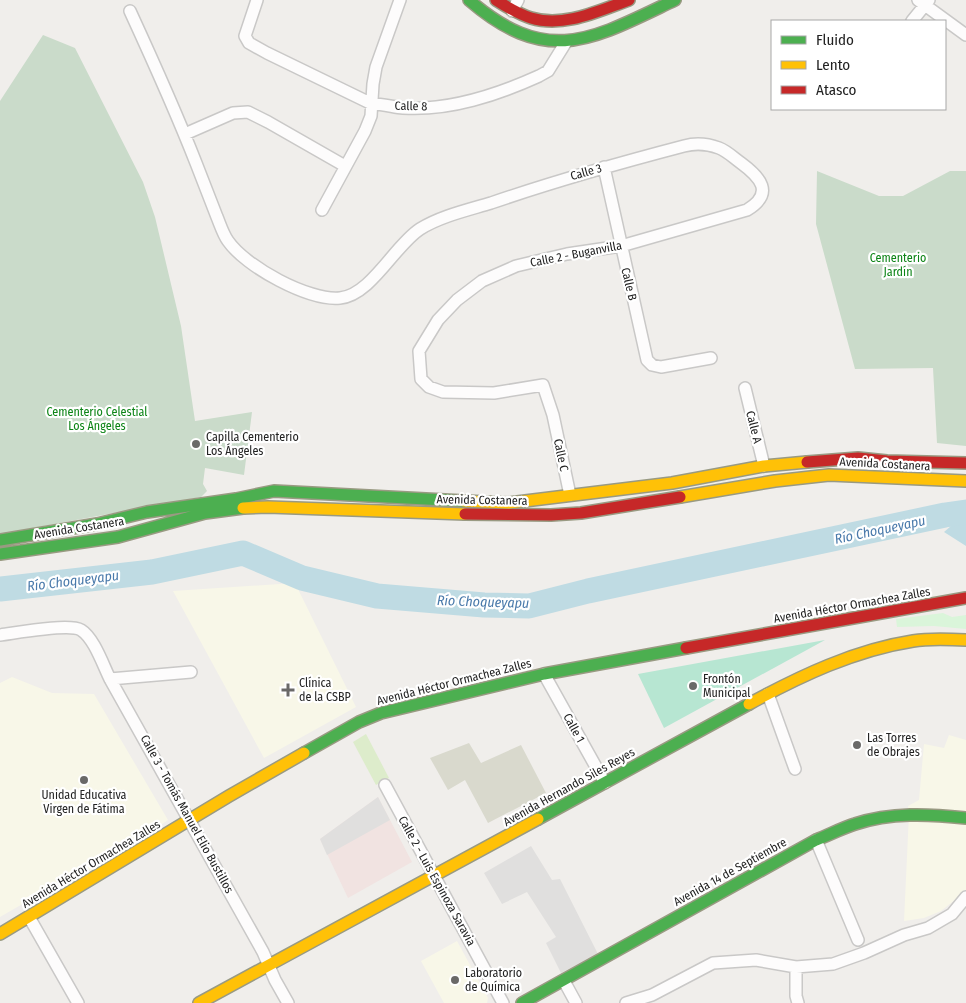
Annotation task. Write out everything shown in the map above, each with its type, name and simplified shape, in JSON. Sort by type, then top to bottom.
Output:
[{"type":"main road","points":[[469,0],[486,15],[510,29],[539,39],[566,42],[584,39],[676,0]]},
{"type":"main road","points":[[496,0],[512,12],[532,19],[551,22],[573,20],[629,0]]},
{"type":"main road","name":"Avenida Costanera","points":[[0,540],[97,524],[146,512],[236,499],[274,491],[508,503],[672,483],[764,466],[858,458],[887,461],[966,463]]},
{"type":"main road","name":"Avenida Costanera","points":[[0,554],[118,537],[205,513],[234,509],[268,507],[496,515],[551,515],[581,513],[775,481],[829,475],[966,481]]},
{"type":"main road","name":"Avenida Héctor Ormachea Zalles","points":[[0,934],[229,796],[353,726],[381,713],[544,674],[966,598]]},
{"type":"main road","name":"Avenida Hernando Siles Reyes","points":[[199,1003],[768,694],[818,670],[853,656],[898,643],[940,639],[966,640]]},
{"type":"main road","name":"Avenida 14 de Septiembre","points":[[522,1003],[816,840],[855,824],[909,814],[966,818]]},
{"type":"street","name":"Calle 8","points":[[257,0],[245,36],[249,43],[372,104],[386,104],[403,108],[452,105],[480,98],[521,84],[548,71],[566,42]]},
{"type":"street","points":[[322,210],[366,131],[371,116],[372,84],[376,67],[400,0]]},
{"type":"street","points":[[512,12],[518,0]]},
{"type":"street","points":[[646,0],[649,12]]},
{"type":"street","points":[[913,20],[924,2],[966,35]]},
{"type":"street","name":"Calle 3","points":[[130,11],[185,134],[227,240],[254,267],[321,297],[341,298],[353,294],[368,283],[419,230],[439,220],[559,180],[690,144],[721,148],[756,174],[762,184]]},
{"type":"street","points":[[185,134],[234,113],[248,112],[345,166]]},
{"type":"street","name":"Calle B","points":[[604,167],[620,246],[649,363],[656,367],[711,358]]},
{"type":"street","name":"Calle 2 - Buganvilla","points":[[420,367],[419,351],[438,320],[458,300],[482,281],[516,266],[567,254],[620,246],[747,210],[755,206],[760,199],[762,184]]},
{"type":"street","name":"Calle C","points":[[420,367],[421,378],[429,387],[443,392],[494,393],[543,385],[553,415],[570,495]]},
{"type":"street","name":"Calle A","points":[[744,388],[764,466]]},
{"type":"street","name":"Calle 3 - Tomás Manuel Elio Bustillos","points":[[0,635],[67,627],[80,629],[91,640],[110,679],[191,820],[288,1003]]},
{"type":"street","points":[[110,679],[191,672]]},
{"type":"street","name":"Calle 1","points":[[544,674],[604,783]]},
{"type":"street","points":[[768,694],[795,769]]},
{"type":"street","name":"Calle 2 - Luis Espinoza Saravia","points":[[385,785],[503,1003]]},
{"type":"street","points":[[816,840],[858,940]]},
{"type":"street","points":[[626,1003],[652,995],[713,963],[756,960],[796,967],[833,964],[864,953],[904,935],[928,928],[952,914],[966,897]]},
{"type":"street","points":[[29,917],[78,1003]]},
{"type":"street","points":[[796,967],[796,996],[798,1003]]},
{"type":"street","points":[[564,981],[576,1003]]},
{"type":"shaded area","points":[[295,583],[356,707],[264,758],[173,591]]},
{"type":"shaded area","name":"Unidad Educativa Virgen de Fátima","points":[[12,677],[52,693],[94,694],[168,820],[80,880],[76,873],[0,917],[0,683]]},
{"type":"shaded area","points":[[949,735],[966,740],[966,891],[941,911],[924,918],[904,921],[908,806],[919,800],[924,744],[944,748]]},
{"type":"shaded area","points":[[469,743],[481,763],[521,745],[546,793],[488,823],[465,780],[448,790],[430,758]]},
{"type":"shaded area","points":[[378,797],[412,862],[348,898],[320,839]]},
{"type":"shaded area","points":[[378,797],[390,820],[327,855],[320,839]]},
{"type":"shaded area","points":[[531,846],[552,880],[560,879],[598,954],[561,973],[546,943],[556,937],[527,892],[502,904],[484,873]]},
{"type":"shaded area","name":"Laboratorio de Química","points":[[457,941],[488,998],[487,1003],[444,1003],[421,961]]},
{"type":"green space","name":"Cementerio Celestial Los Ángeles","points":[[43,35],[75,48],[143,182],[155,217],[181,326],[195,421],[252,412],[244,475],[205,468],[203,484],[207,491],[201,497],[0,534],[0,101]]},
{"type":"green space","name":"Cementerio Jardín","points":[[817,171],[879,196],[903,196],[950,171],[966,171],[966,446],[937,443],[933,368],[855,369],[816,224]]},
{"type":"green space","points":[[943,613],[952,617],[966,615],[966,629],[934,626],[897,627],[896,619]]},
{"type":"green space","name":"Frontón Municipal","points":[[825,640],[664,728],[638,674]]},
{"type":"green space","points":[[366,734],[389,778],[376,785],[353,742]]},
{"type":"water","points":[[966,513],[966,546],[944,532]]},
{"type":"waterway","name":"Río Choqueyapu","points":[[0,589],[152,572],[243,553],[302,578],[377,596],[484,605],[529,606],[588,591],[966,512]]},
{"type":"traffic: fast","points":[[469,0],[497,21],[523,34],[547,40],[571,40],[595,35],[675,0]]},
{"type":"traffic: fast","points":[[0,540],[97,524],[147,512],[236,499],[274,491],[464,501]]},
{"type":"traffic: fast","points":[[0,554],[118,537],[205,513],[243,508]]},
{"type":"traffic: fast","points":[[304,753],[359,722],[381,713],[544,674],[686,648]]},
{"type":"traffic: fast","points":[[538,819],[749,704]]},
{"type":"traffic: fast","points":[[522,1003],[816,840],[855,824],[882,817],[924,815],[966,818]]},
{"type":"traffic: slow","points":[[464,501],[508,503],[672,483],[764,466],[807,462]]},
{"type":"traffic: slow","points":[[680,497],[775,481],[829,475],[966,481]]},
{"type":"traffic: slow","points":[[243,508],[268,507],[465,514]]},
{"type":"traffic: slow","points":[[749,704],[828,665],[870,651],[919,640],[966,640]]},
{"type":"traffic: slow","points":[[0,934],[304,753]]},
{"type":"traffic: slow","points":[[199,1003],[538,819]]},
{"type":"traffic: jam","points":[[496,0],[526,16],[543,21],[568,20],[581,17],[629,0]]},
{"type":"traffic: jam","points":[[807,462],[858,458],[887,461],[966,463]]},
{"type":"traffic: jam","points":[[465,514],[551,515],[581,513],[680,497]]},
{"type":"traffic: jam","points":[[686,648],[966,598]]},
{"type":"place","name":"Capilla Cementerio Los Ángeles","points":[[196,444]]},
{"type":"place","name":"Frontón Municipal","points":[[693,686]]},
{"type":"place","name":"Clínica de la CSBP","points":[[288,690]]},
{"type":"place","name":"Las Torres de Obrajes","points":[[857,745]]},
{"type":"place","name":"Unidad Educativa Virgen de Fátima","points":[[84,780]]},
{"type":"place","name":"Laboratorio de Química","points":[[455,980]]}]
